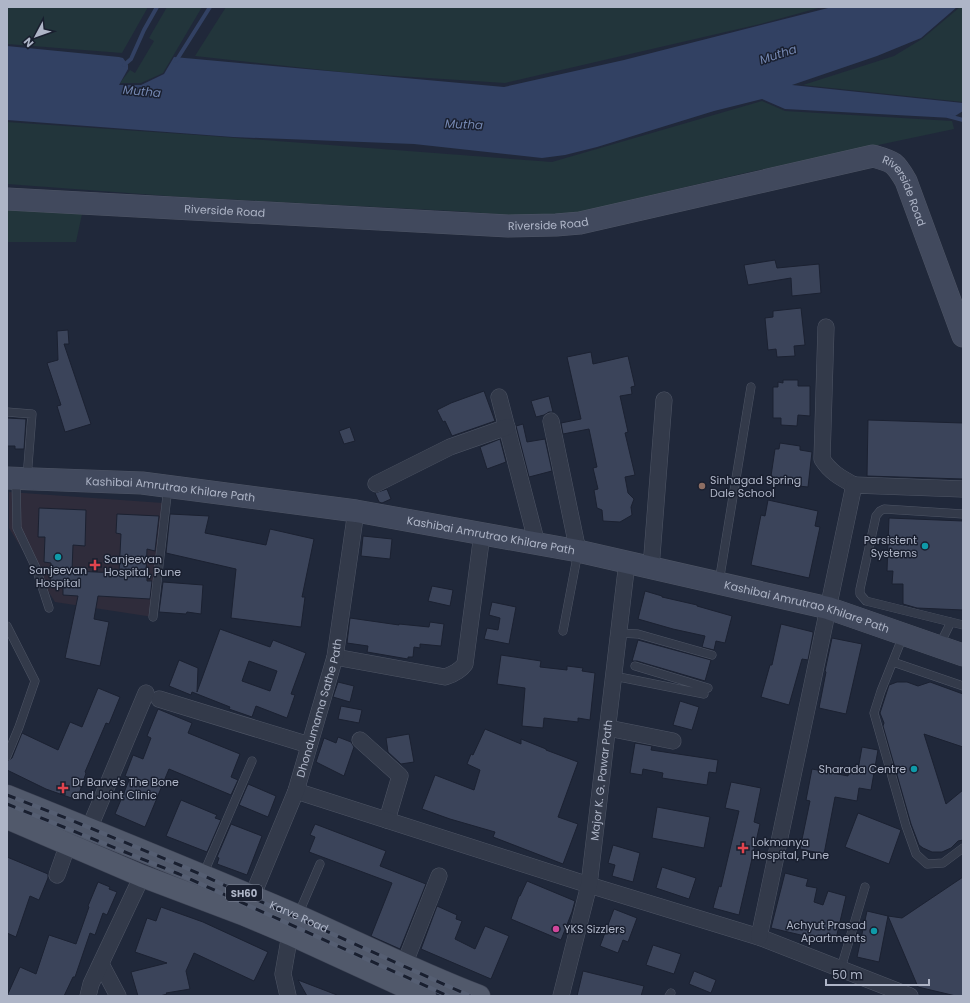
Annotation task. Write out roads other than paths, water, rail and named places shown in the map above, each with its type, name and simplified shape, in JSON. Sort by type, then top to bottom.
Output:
[{"type":"main road","name":"Karve Road","points":[[7,796],[252,897],[294,925],[425,996]]},
{"type":"main road","name":"Karve Road","points":[[8,821],[68,844],[142,876],[245,915],[294,925],[404,965],[434,979],[479,996]]},
{"type":"street","name":"Riverside Road","points":[[7,199],[508,226],[556,225],[580,223],[873,156],[888,160],[897,166],[906,181],[963,336]]},
{"type":"street","points":[[826,327],[822,459],[827,467],[835,474],[854,485],[963,489]]},
{"type":"street","points":[[499,397],[537,544]]},
{"type":"street","points":[[651,568],[664,400]]},
{"type":"street","points":[[552,421],[578,551]]},
{"type":"street","points":[[376,484],[450,447],[507,427]]},
{"type":"street","name":"Kashibai Amrutrao Khilare Path","points":[[17,479],[142,483],[168,486],[356,511],[578,551],[828,608],[963,655]]},
{"type":"street","points":[[759,937],[854,485]]},
{"type":"street","name":"Dhondumama Sathe Path","points":[[252,897],[296,791],[335,657],[356,511]]},
{"type":"street","points":[[335,657],[446,677],[462,668],[465,664],[482,534]]},
{"type":"street","name":"Major K. G. Pawar Path","points":[[561,996],[589,885],[627,562]]},
{"type":"street","points":[[89,829],[152,696],[309,745]]},
{"type":"street","points":[[608,728],[673,741]]},
{"type":"street","points":[[360,740],[400,776],[386,820]]},
{"type":"street","points":[[296,791],[589,885],[759,937],[910,996]]},
{"type":"street","points":[[57,875],[68,844]]},
{"type":"street","points":[[88,996],[91,984],[142,876]]},
{"type":"street","points":[[404,965],[439,876]]},
{"type":"street","points":[[288,996],[283,974],[294,925]]},
{"type":"street","points":[[101,964],[118,996]]},
{"type":"lane","points":[[719,583],[751,387]]},
{"type":"lane","points":[[7,412],[32,414],[17,479],[16,528],[36,568],[48,608]]},
{"type":"lane","points":[[154,617],[168,486]]},
{"type":"lane","points":[[963,514],[884,509],[880,511],[876,516],[860,589],[860,594],[866,601],[963,625]]},
{"type":"lane","points":[[563,631],[578,551]]},
{"type":"lane","points":[[939,647],[952,622]]},
{"type":"lane","points":[[7,626],[35,681],[19,728],[7,756]]},
{"type":"lane","points":[[619,633],[638,634],[712,654]]},
{"type":"lane","points":[[904,635],[880,691],[874,714],[906,826],[916,854],[927,864],[943,863],[963,848]]},
{"type":"lane","points":[[893,662],[963,686]]},
{"type":"lane","points":[[635,666],[687,686],[706,691]]},
{"type":"lane","points":[[647,682],[650,671]]},
{"type":"lane","points":[[614,676],[647,682],[687,686]]},
{"type":"lane","points":[[202,876],[252,761]]},
{"type":"lane","points":[[294,925],[320,864]]},
{"type":"lane","points":[[841,968],[865,887]]},
{"type":"water","name":"Mutha","points":[[832,7],[957,7],[921,38],[877,56],[792,85],[963,103],[963,111],[952,118],[785,109],[762,99],[714,111],[597,147],[565,155],[542,158],[414,144],[233,137],[7,120],[7,46],[123,58],[128,65],[128,69],[119,85],[141,85],[164,74],[174,57],[504,87],[624,60]]},
{"type":"waterway","points":[[124,65],[131,59],[144,30],[157,7]]},
{"type":"waterway","points":[[176,61],[210,7]]},
{"type":"waterway","points":[[948,116],[963,120]]},
{"type":"railway","points":[[7,795],[182,866],[470,996]]},
{"type":"railway","points":[[7,804],[179,874],[448,996]]},
{"type":"place","name":"Sinhagad Spring Dale School","points":[[702,486]]},
{"type":"place","name":"Persistent Systems","points":[[925,546]]},
{"type":"place","name":"Sanjeevan Hospital","points":[[58,557]]},
{"type":"place","name":"Sanjeevan Hospital, Pune","points":[[95,565]]},
{"type":"place","name":"Sharada Centre","points":[[914,769]]},
{"type":"place","name":"Dr Barve's The Bone and Joint Clinic","points":[[63,788]]},
{"type":"place","name":"Lokmanya Hospital, Pune","points":[[743,848]]},
{"type":"place","name":"YKS Sizzlers","points":[[556,929]]},
{"type":"place","name":"Achyut Prasad Apartments","points":[[874,931]]}]
